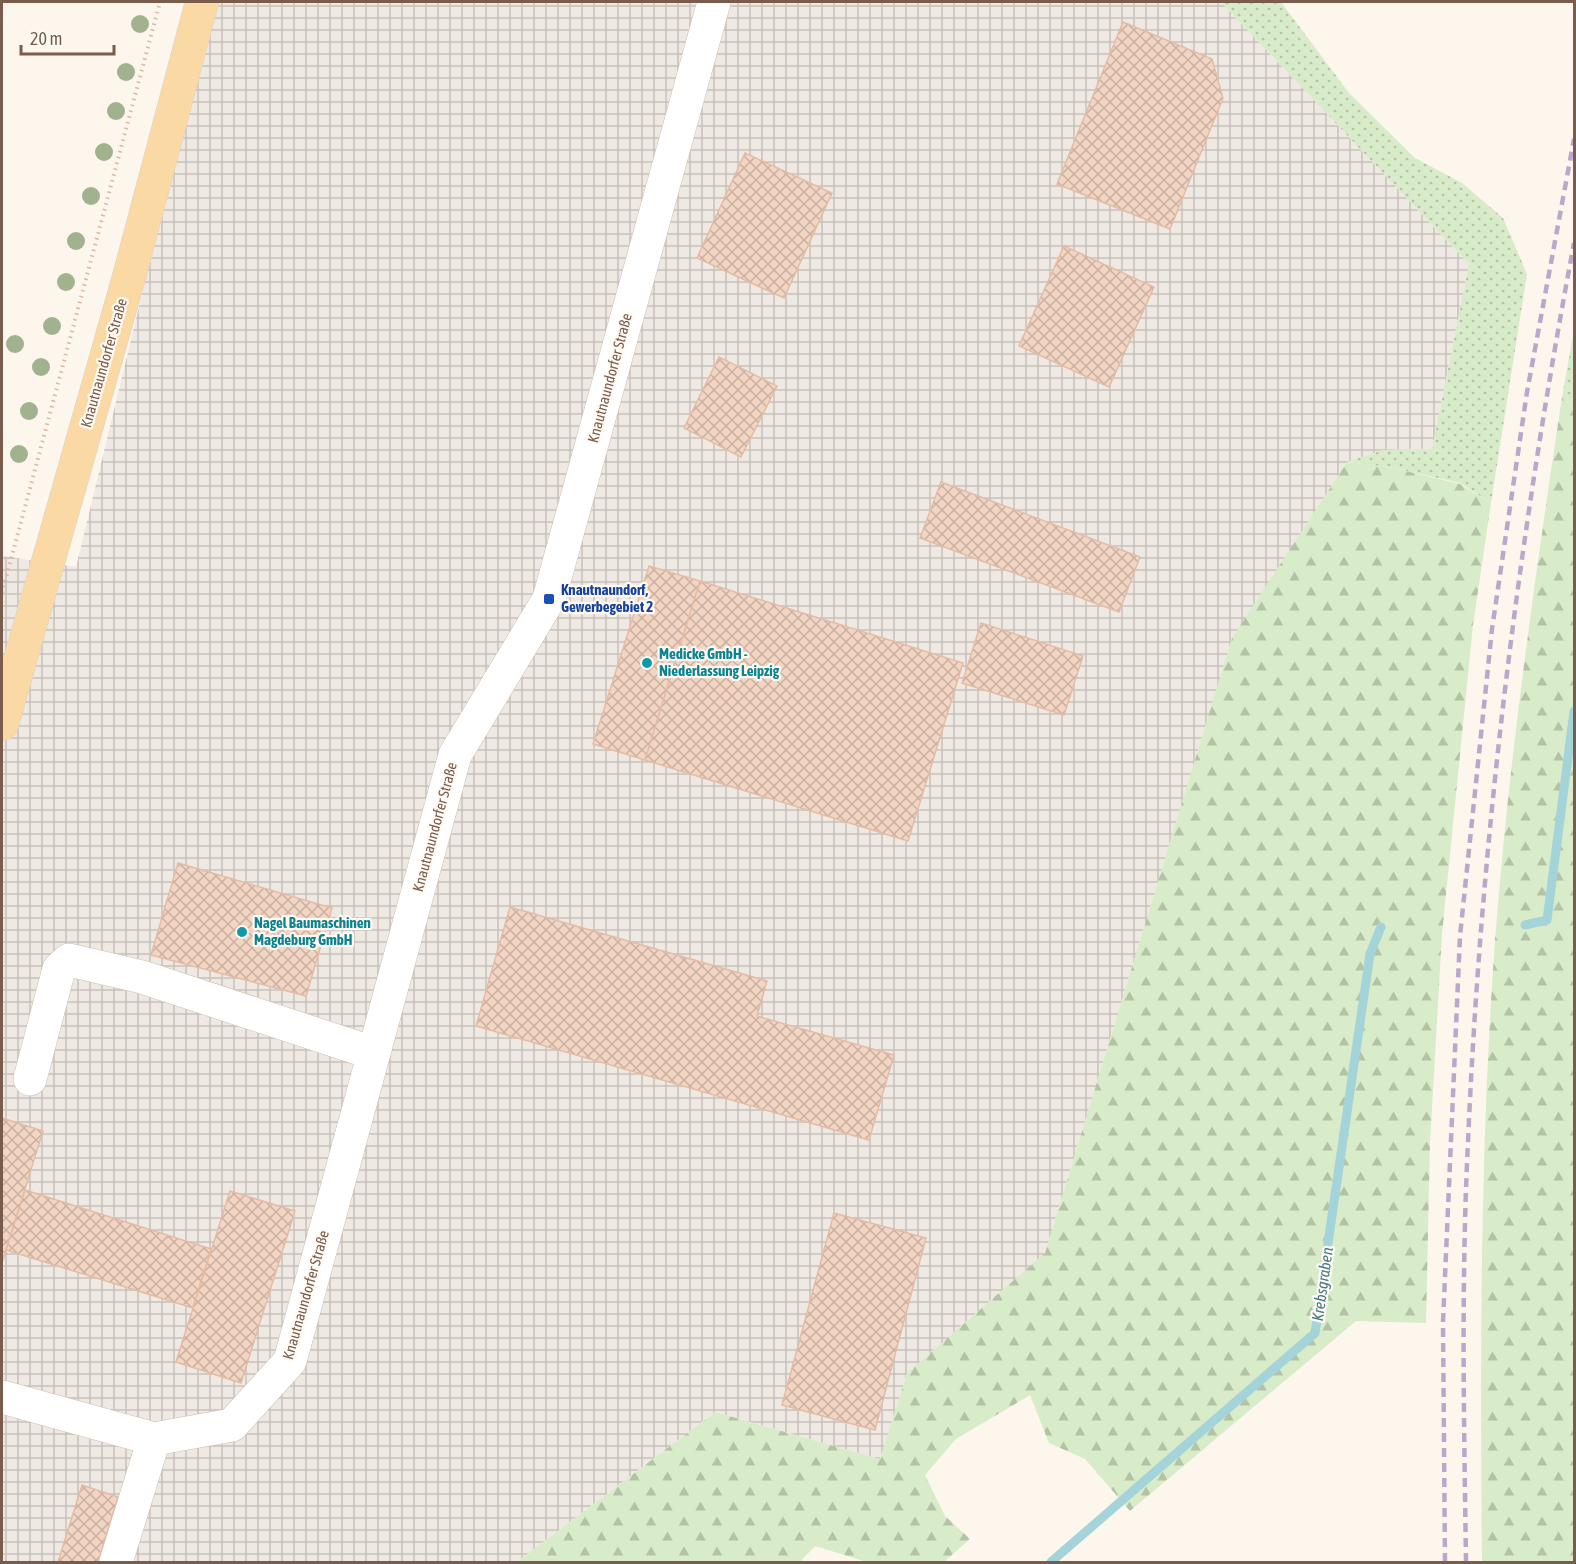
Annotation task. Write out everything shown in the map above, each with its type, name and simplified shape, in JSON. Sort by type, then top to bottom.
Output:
[{"type":"main road","name":"Knautnaundorfer Straße","points":[[2,724],[129,277],[202,2]]},
{"type":"lane","name":"Knautnaundorfer Straße","points":[[2,1397],[154,1439],[232,1425],[290,1361],[455,755],[549,599],[714,2]]},
{"type":"lane","points":[[30,1079],[59,969],[69,960],[142,976],[373,1053]]},
{"type":"lane","points":[[116,1563],[154,1439]]},
{"type":"path","points":[[2,593],[160,2]]},
{"type":"shaded area","points":[[219,2],[1221,2],[1469,264],[1432,449],[1383,450],[1347,462],[1232,639],[1045,1253],[907,1373],[880,1459],[715,1412],[517,1562],[2,1562],[2,556],[76,567],[144,286]]},
{"type":"green space","points":[[1221,2],[1281,2],[1349,93],[1415,158],[1462,183],[1503,218],[1527,274],[1491,503],[1460,483],[1389,467],[1347,462],[1383,450],[1432,449],[1469,264]]},
{"type":"green space","points":[[1574,330],[1574,408],[1562,397]]},
{"type":"green space","points":[[1562,397],[1574,408],[1574,1562],[1482,1562],[1482,1251],[1486,1095],[1495,940],[1515,736]]},
{"type":"green space","points":[[1347,462],[1389,467],[1460,484],[1491,503],[1473,625],[1442,934],[1430,1143],[1426,1323],[1356,1321],[1130,1511],[1085,1459],[1049,1443],[1030,1395],[956,1439],[925,1475],[945,1516],[970,1539],[944,1562],[867,1562],[815,1546],[800,1562],[517,1562],[715,1412],[880,1459],[907,1373],[1045,1253],[1232,638]]},
{"type":"building","points":[[1123,22],[1212,59],[1223,98],[1170,229],[1057,184]]},
{"type":"building","points":[[745,153],[832,193],[784,298],[697,258]]},
{"type":"building","points":[[1064,246],[1154,287],[1109,387],[1019,346]]},
{"type":"building","points":[[719,357],[777,386],[741,457],[684,428]]},
{"type":"building","points":[[941,482],[1140,557],[1119,612],[920,538]]},
{"type":"building","name":"Medicke GmbH - Niederlassung Leipzig","points":[[649,566],[700,581],[645,760],[593,744]]},
{"type":"building","points":[[700,581],[963,663],[908,841],[645,760]]},
{"type":"building","points":[[981,623],[1083,656],[1064,715],[962,683]]},
{"type":"building","name":"Nagel Baumaschinen Magdeburg GmbH","points":[[178,863],[332,908],[306,996],[151,955]]},
{"type":"building","points":[[510,907],[767,981],[757,1016],[894,1055],[869,1140],[476,1026]]},
{"type":"building","points":[[2,1118],[43,1131],[2,1263]]},
{"type":"building","points":[[25,1190],[211,1249],[193,1308],[6,1250]]},
{"type":"building","points":[[230,1191],[295,1211],[241,1383],[176,1362]]},
{"type":"building","points":[[834,1213],[926,1238],[875,1430],[782,1405]]},
{"type":"building","points":[[82,1485],[118,1497],[98,1562],[58,1562]]},
{"type":"waterway","name":"Krebsgraben","points":[[1525,925],[1547,920],[1574,711]]},
{"type":"waterway","name":"Krebsgraben","points":[[1051,1562],[1315,1333],[1370,954],[1381,927]]},
{"type":"railway","points":[[1445,1562],[1443,1322],[1460,936],[1492,629],[1527,392],[1574,139]]},
{"type":"railway","points":[[1466,1562],[1464,1247],[1474,1029],[1482,916],[1492,803],[1519,578],[1574,243]]},
{"type":"place","name":"Knautnaundorf, Gewerbegebiet 2","points":[[549,599]]},
{"type":"place","name":"Medicke GmbH - Niederlassung Leipzig","points":[[647,663]]},
{"type":"place","name":"Nagel Baumaschinen Magdeburg GmbH","points":[[242,932]]}]
